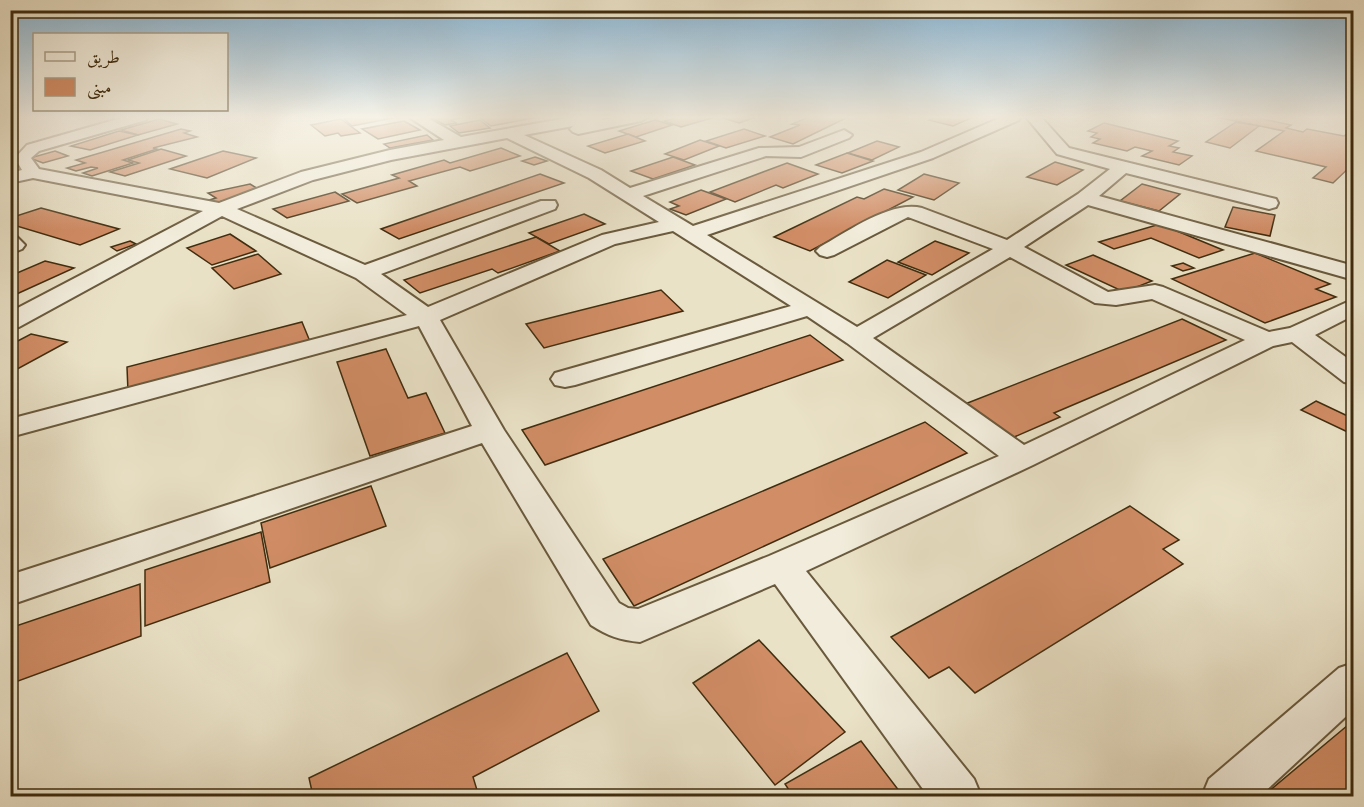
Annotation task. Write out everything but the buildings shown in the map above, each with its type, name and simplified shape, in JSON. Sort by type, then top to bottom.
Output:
[{"type":"street","points":[[26,155],[23,158],[33,173]]},
{"type":"street","points":[[10,322],[227,211],[306,176],[397,155]]},
{"type":"street","points":[[227,211],[444,155]]},
{"type":"street","points":[[558,155],[629,194],[682,230],[856,338],[1022,458]]},
{"type":"street","points":[[629,194],[753,155]]},
{"type":"street","points":[[10,428],[426,317],[609,239],[682,230],[928,155]]},
{"type":"street","points":[[1076,155],[1269,203]]},
{"type":"street","points":[[856,338],[1009,248],[1085,198],[1123,168]]},
{"type":"street","points":[[10,178],[33,173],[227,211],[364,273],[426,317],[489,430],[605,614],[620,624],[640,626],[782,566],[1022,458],[1266,340],[1297,334],[1353,306]]},
{"type":"street","points":[[1085,198],[1353,273]]},
{"type":"street","points":[[364,273],[548,205]]},
{"type":"street","points":[[827,251],[907,211],[1009,248],[1103,298],[1116,300],[1155,292],[1266,340]]},
{"type":"street","points":[[10,241],[15,245],[10,248]]},
{"type":"street","points":[[565,379],[810,308]]},
{"type":"street","points":[[1297,334],[1353,376]]},
{"type":"street","points":[[10,590],[489,430]]},
{"type":"street","points":[[782,566],[957,796]]},
{"type":"street","points":[[1226,796],[1353,681]]}]
